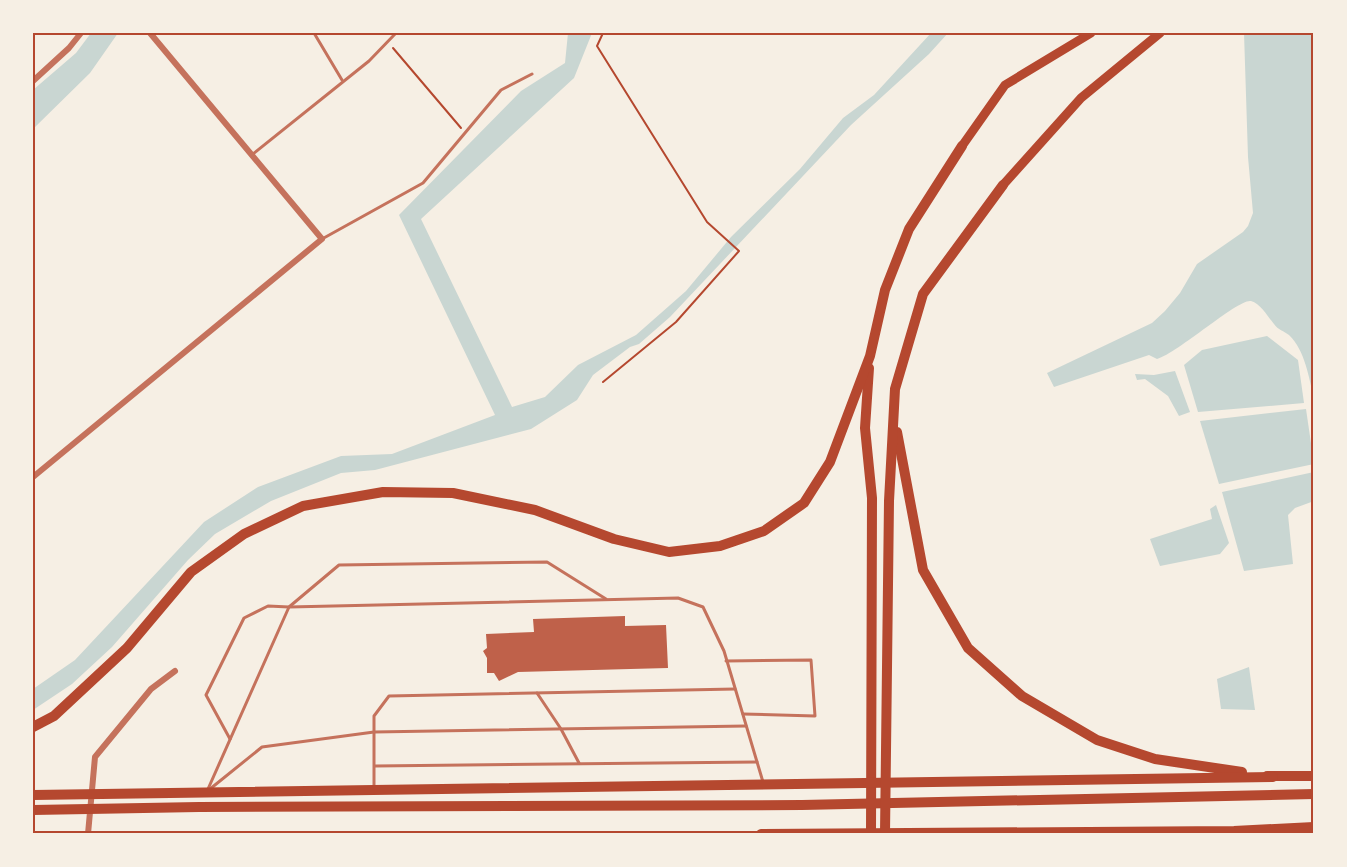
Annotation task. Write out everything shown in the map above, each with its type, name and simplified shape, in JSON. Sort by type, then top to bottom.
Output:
[{"type":"highway","points":[[33,727],[54,716],[127,648],[191,572],[244,534],[303,506],[383,492],[453,493],[524,507],[614,539],[669,552],[720,546],[764,531],[804,503],[830,462],[870,356],[885,290],[909,229],[962,146]]},
{"type":"highway","points":[[885,834],[889,501],[895,389],[923,294],[1003,185]]},
{"type":"highway","points":[[870,356],[865,428],[872,498],[871,834]]},
{"type":"highway","points":[[893,414],[923,570],[968,648],[1023,696],[1096,740],[1155,759],[1273,777]]},
{"type":"highway","points":[[33,795],[1314,776]]},
{"type":"highway","points":[[33,810],[199,807],[802,805],[1314,794]]},
{"type":"highway","points":[[761,834],[1234,831],[1314,827]]},
{"type":"main road","points":[[962,146],[1005,85],[1091,33]]},
{"type":"main road","points":[[1003,185],[1081,98],[1160,33]]},
{"type":"street","points":[[33,81],[69,48],[81,33]]},
{"type":"street","points":[[33,477],[322,239],[150,33]]},
{"type":"street","points":[[88,834],[95,757],[151,689],[175,671]]},
{"type":"lane","points":[[314,33],[343,81]]},
{"type":"lane","points":[[251,155],[369,61],[396,33]]},
{"type":"lane","points":[[322,239],[423,183],[501,90],[532,74]]},
{"type":"lane","points":[[203,792],[230,739],[289,607],[339,565],[548,562],[607,600]]},
{"type":"lane","points":[[230,739],[206,694],[244,618],[268,606],[678,598],[703,607],[726,661],[764,783]]},
{"type":"lane","points":[[726,661],[811,660],[815,716],[743,714]]},
{"type":"lane","points":[[374,790],[374,716],[389,696],[735,688]]},
{"type":"lane","points":[[537,693],[561,729],[579,763]]},
{"type":"lane","points":[[203,792],[262,747],[374,732],[746,726]]},
{"type":"lane","points":[[374,765],[757,762]]},
{"type":"path","points":[[603,33],[597,46],[707,222],[739,251],[676,321],[603,382]]},
{"type":"path","points":[[388,41],[465,132]]},
{"type":"shaded area","points":[[91,33],[118,33],[90,73],[33,129],[33,90],[76,53]]},
{"type":"shaded area","points":[[568,33],[592,33],[574,78],[421,219],[512,407],[545,397],[578,365],[636,335],[686,291],[731,237],[800,169],[843,118],[874,95],[931,33],[948,33],[929,54],[851,125],[670,317],[639,344],[630,347],[593,375],[577,400],[531,429],[375,470],[341,473],[271,501],[215,534],[188,560],[112,647],[72,684],[33,710],[33,689],[75,660],[204,522],[258,487],[341,456],[392,454],[495,415],[399,215],[521,91],[565,63]]},
{"type":"shaded area","points":[[1244,33],[1314,33],[1314,399],[1306,365],[1299,348],[1289,335],[1279,329],[1261,308],[1251,301],[1234,308],[1179,347],[1157,359],[1149,355],[1054,387],[1047,373],[1152,323],[1180,293],[1197,264],[1243,232],[1248,226],[1253,213],[1248,157]]},
{"type":"shaded area","points":[[1267,336],[1298,360],[1304,403],[1198,412],[1184,365],[1202,350]]},
{"type":"shaded area","points":[[1175,371],[1190,412],[1179,416],[1168,396],[1145,379],[1137,380],[1135,374],[1154,375]]},
{"type":"shaded area","points":[[1306,409],[1314,464],[1219,484],[1200,421]]},
{"type":"shaded area","points":[[1314,472],[1314,501],[1295,508],[1288,515],[1293,564],[1244,571],[1222,492]]},
{"type":"shaded area","points":[[1216,505],[1229,543],[1220,554],[1160,566],[1150,539],[1212,519],[1210,509]]},
{"type":"shaded area","points":[[1249,667],[1255,710],[1221,709],[1217,679]]},
{"type":"building","points":[[625,616],[625,626],[666,625],[668,668],[518,672],[499,681],[494,673],[487,673],[487,658],[483,651],[487,648],[486,634],[534,632],[533,619]]}]
